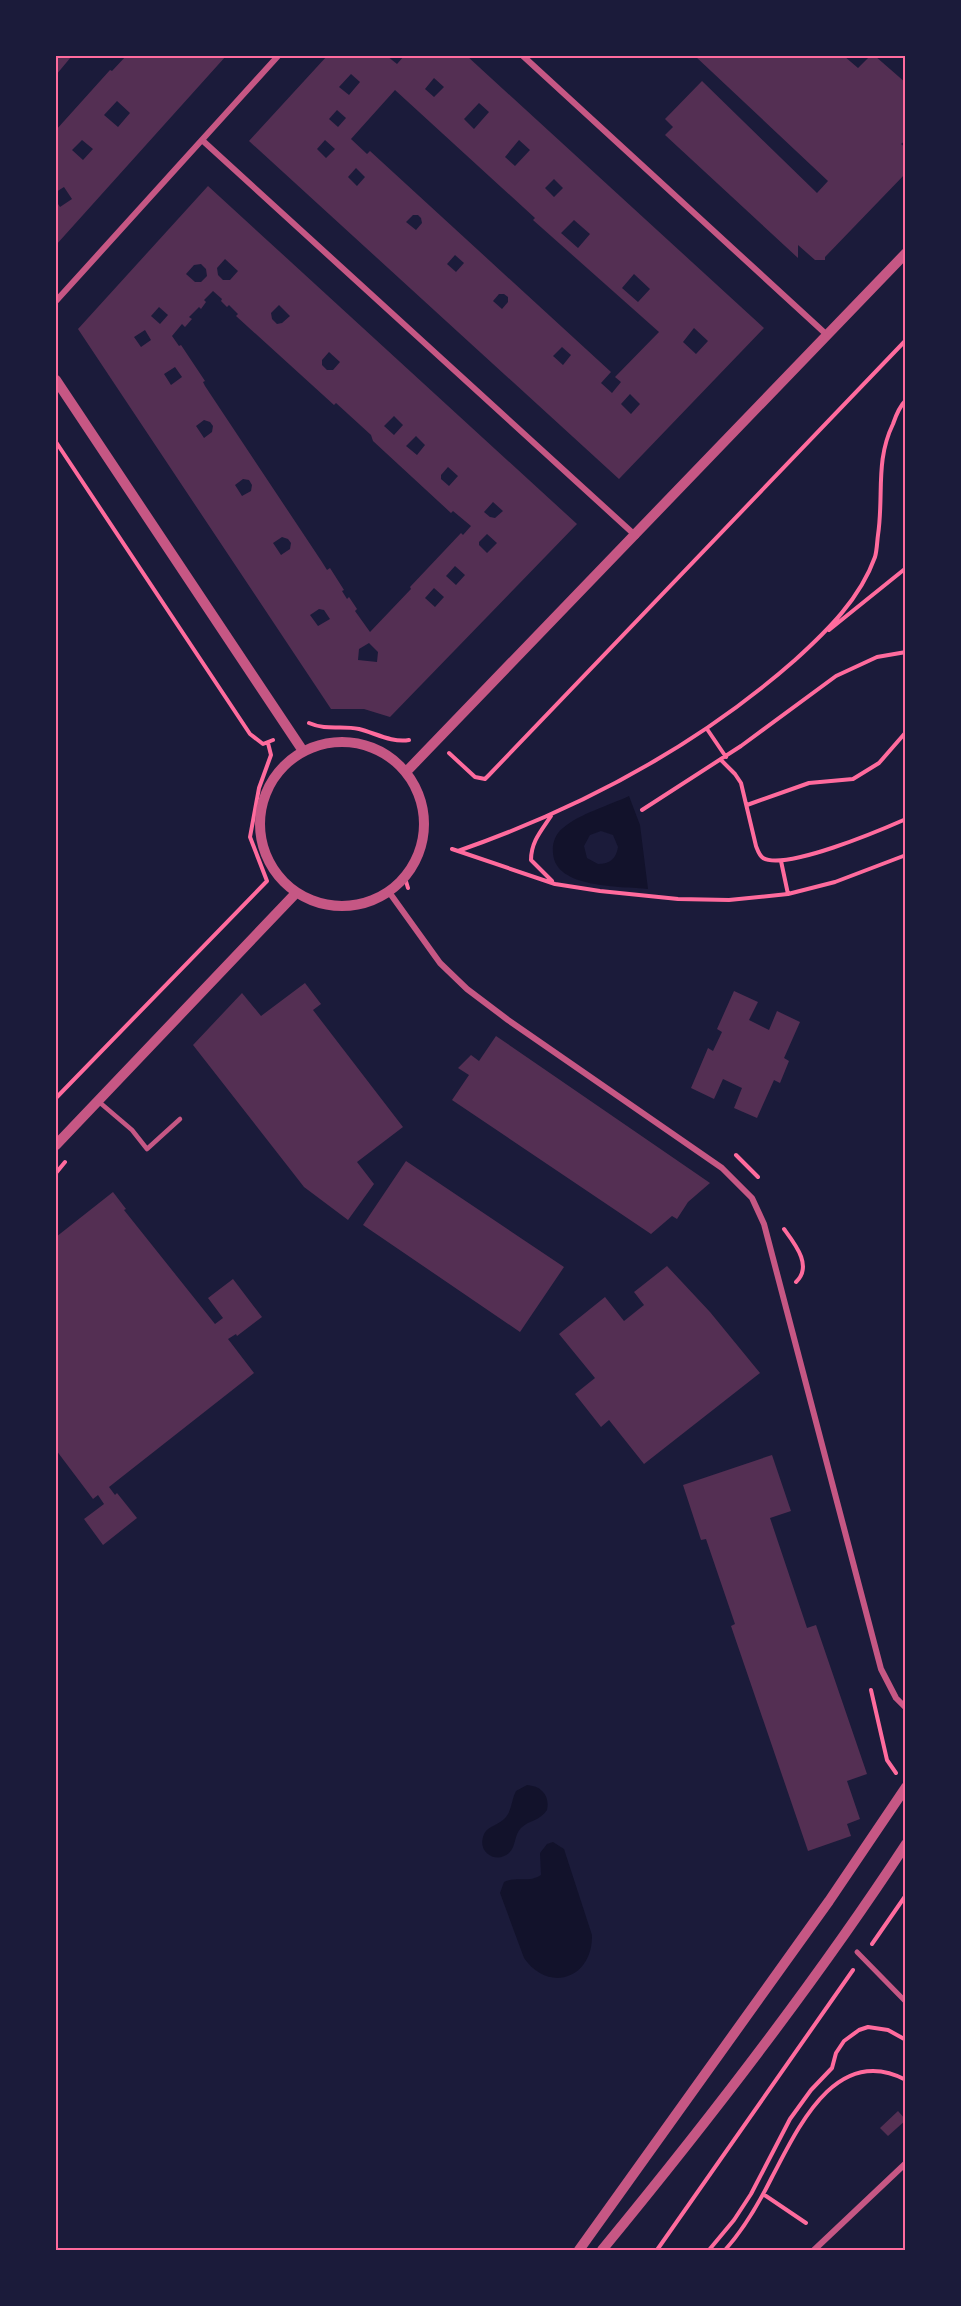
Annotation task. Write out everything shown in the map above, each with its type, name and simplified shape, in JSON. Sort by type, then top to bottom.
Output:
[{"type":"street","points":[[56,301],[278,56]]},
{"type":"street","points":[[523,56],[827,335]]},
{"type":"street","points":[[202,140],[636,536]]},
{"type":"street","points":[[406,772],[636,536],[906,253]]},
{"type":"street","points":[[56,380],[303,751]]},
{"type":"street","points":[[340,741],[377,748],[406,772],[416,787],[422,804],[423,839],[416,861],[405,878],[389,892],[368,903],[330,906],[296,893],[278,876],[266,856],[260,832],[261,808],[269,785],[284,766],[303,751],[321,744],[340,741]]},
{"type":"street","points":[[389,892],[440,963],[467,989],[508,1020],[722,1168],[752,1198],[764,1224],[881,1669],[896,1698],[906,1708]]},
{"type":"street","points":[[56,1145],[296,893]]},
{"type":"street","points":[[579,2250],[830,1901],[906,1787]]},
{"type":"street","points":[[602,2250],[760,2050],[860,1914],[906,1844]]},
{"type":"street","points":[[857,1952],[906,2002]]},
{"type":"street","points":[[814,2250],[906,2163]]},
{"type":"lane","points":[[98,1101],[132,1130],[147,1149],[180,1119]]},
{"type":"path","points":[[447,751],[475,777],[485,779],[906,340]]},
{"type":"path","points":[[821,636],[853,599],[875,556],[880,523],[880,481],[884,442],[901,404],[906,400]]},
{"type":"path","points":[[56,442],[250,734],[258,742],[270,742],[272,755],[259,788],[250,837],[267,880],[56,1098]]},
{"type":"path","points":[[458,851],[514,832],[553,814],[640,770],[707,729],[768,684],[821,636],[906,568]]},
{"type":"path","points":[[642,810],[724,758],[836,676],[877,657],[906,652]]},
{"type":"path","points":[[303,723],[325,729],[357,729],[392,739],[406,741],[415,739]]},
{"type":"path","points":[[707,729],[741,783],[759,854],[764,859],[781,861],[841,846],[906,819]]},
{"type":"path","points":[[747,805],[808,783],[853,779],[879,763],[906,732]]},
{"type":"path","points":[[553,814],[535,839],[531,850],[531,860],[555,884]]},
{"type":"path","points":[[452,849],[555,884],[678,899],[729,900],[788,894],[835,882],[906,855]]},
{"type":"path","points":[[781,861],[788,894]]},
{"type":"path","points":[[657,2250],[906,1895]]},
{"type":"path","points":[[709,2250],[734,2220],[751,2194],[790,2119],[811,2090],[832,2068],[836,2053],[844,2040],[868,2027],[888,2030],[906,2040]]},
{"type":"path","points":[[725,2250],[763,2194],[794,2134],[833,2086],[849,2075],[863,2072],[881,2071],[906,2080]]},
{"type":"path","points":[[763,2194],[806,2223]]},
{"type":"shaded area","points":[[629,796],[640,825],[648,889],[591,883],[565,873],[557,865],[553,853],[558,833],[586,814]],"holes":[[[601,831],[613,835],[618,847],[612,860],[598,864],[587,858],[584,846],[590,835]]]},
{"type":"shaded area","points":[[527,1785],[537,1787],[544,1793],[548,1805],[547,1810],[521,1828],[509,1853],[494,1857],[483,1848],[484,1834],[506,1817],[516,1791]]},
{"type":"shaded area","points":[[553,1842],[564,1849],[592,1935],[590,1950],[578,1971],[557,1978],[545,1976],[534,1969],[524,1958],[500,1893],[504,1882],[532,1879],[541,1875],[540,1853],[547,1844]]},
{"type":"building","points":[[56,56],[71,57],[56,75]]},
{"type":"building","points":[[126,56],[226,56],[56,245],[56,201],[60,207],[72,199],[64,187],[56,192],[56,140],[58,138],[56,130],[110,70],[112,71]],"holes":[[[117,101],[130,113],[118,127],[104,115]],[[82,140],[93,149],[83,160],[72,150]]]},
{"type":"building","points":[[327,56],[387,56],[397,64],[404,56],[467,56],[764,328],[619,479],[249,141]],"holes":[[[351,74],[360,82],[349,95],[339,87]],[[434,78],[444,87],[434,97],[425,89]],[[395,90],[535,218],[533,220],[659,332],[615,377],[621,382],[612,393],[601,383],[611,372],[370,151],[367,154],[351,139]],[[479,103],[489,112],[474,129],[464,119]],[[337,110],[346,118],[338,127],[329,119]],[[325,140],[335,149],[326,158],[317,149]],[[519,140],[530,150],[515,166],[505,157]],[[356,168],[365,177],[357,186],[348,177]],[[554,179],[563,188],[554,197],[545,188]],[[413,215],[418,215],[422,223],[416,230],[406,222]],[[574,220],[590,234],[578,248],[561,233]],[[455,255],[464,263],[456,272],[447,264]],[[634,274],[650,289],[638,302],[622,288]],[[499,294],[504,294],[508,297],[508,302],[502,309],[493,301]],[[694,328],[708,341],[696,354],[683,342]],[[562,347],[571,355],[563,365],[553,356]],[[630,394],[640,404],[631,414],[621,404]]]},
{"type":"building","points":[[695,56],[844,56],[858,68],[870,56],[875,56],[906,83],[906,140],[901,144],[906,148],[906,173],[825,257],[825,260],[815,260],[798,245],[798,258],[665,135],[673,127],[665,119],[702,81],[817,193],[828,181]]},
{"type":"building","points":[[208,186],[577,524],[390,717],[364,709],[331,709],[78,329]],"holes":[[[225,259],[238,271],[230,280],[223,280],[218,275],[217,268]],[[201,264],[206,269],[207,276],[201,282],[195,282],[186,274],[194,265]],[[213,291],[227,307],[229,305],[238,314],[236,316],[334,405],[336,403],[371,435],[373,441],[451,513],[453,511],[471,526],[463,535],[461,533],[370,632],[355,611],[357,609],[349,597],[347,599],[330,568],[327,570],[205,386],[203,382],[205,381],[181,345],[179,346],[172,336],[182,324],[185,327],[192,319],[189,317],[199,307],[201,309],[206,302],[204,300]],[[279,305],[290,316],[277,324],[272,319],[271,313]],[[159,307],[168,315],[160,324],[151,316]],[[145,330],[151,340],[141,347],[134,337]],[[329,352],[340,362],[333,370],[327,370],[322,365],[322,360]],[[175,367],[182,377],[171,385],[164,374]],[[394,416],[403,425],[394,435],[384,426]],[[204,420],[210,422],[213,426],[212,432],[204,438],[196,426]],[[416,436],[425,445],[417,455],[406,446]],[[448,467],[458,476],[449,486],[441,479],[441,475]],[[243,479],[249,480],[252,485],[251,491],[242,496],[235,485]],[[493,502],[503,511],[495,518],[484,512]],[[487,534],[497,543],[487,553],[479,545]],[[282,537],[291,543],[290,549],[281,555],[273,543]],[[455,566],[465,575],[456,585],[446,576]],[[434,588],[444,597],[435,607],[425,598]],[[319,609],[324,610],[330,619],[318,626],[310,615]],[[369,643],[378,652],[377,662],[358,660],[359,649]]]},
{"type":"building","points":[[305,983],[321,1004],[313,1010],[403,1127],[357,1162],[374,1184],[348,1220],[304,1187],[193,1045],[242,993],[261,1016]]},
{"type":"building","points":[[734,991],[758,1002],[749,1020],[769,1030],[777,1011],[800,1022],[784,1058],[789,1061],[780,1083],[774,1080],[757,1118],[734,1108],[742,1088],[723,1079],[714,1099],[691,1088],[708,1048],[713,1051],[722,1032],[717,1029]]},
{"type":"building","points":[[496,1036],[710,1183],[688,1202],[677,1219],[672,1216],[651,1234],[452,1100],[469,1075],[458,1068],[471,1055],[479,1061]]},
{"type":"building","points":[[406,1161],[564,1267],[520,1332],[363,1225]]},
{"type":"building","points":[[113,1192],[126,1209],[124,1210],[215,1324],[223,1318],[208,1298],[233,1279],[262,1317],[237,1336],[236,1334],[228,1339],[254,1373],[109,1487],[115,1495],[117,1493],[137,1518],[103,1545],[84,1519],[104,1504],[98,1495],[93,1499],[56,1450],[56,1237]]},
{"type":"building","points":[[667,1266],[710,1312],[760,1373],[644,1464],[609,1420],[601,1427],[575,1394],[595,1378],[559,1334],[605,1297],[624,1321],[644,1305],[634,1292]]},
{"type":"building","points":[[772,1455],[791,1511],[770,1518],[807,1628],[816,1625],[867,1774],[847,1781],[860,1819],[847,1824],[851,1836],[808,1851],[731,1626],[735,1624],[706,1539],[701,1540],[683,1485]]},
{"type":"building","points":[[898,2111],[906,2120],[888,2136],[880,2128]]}]
